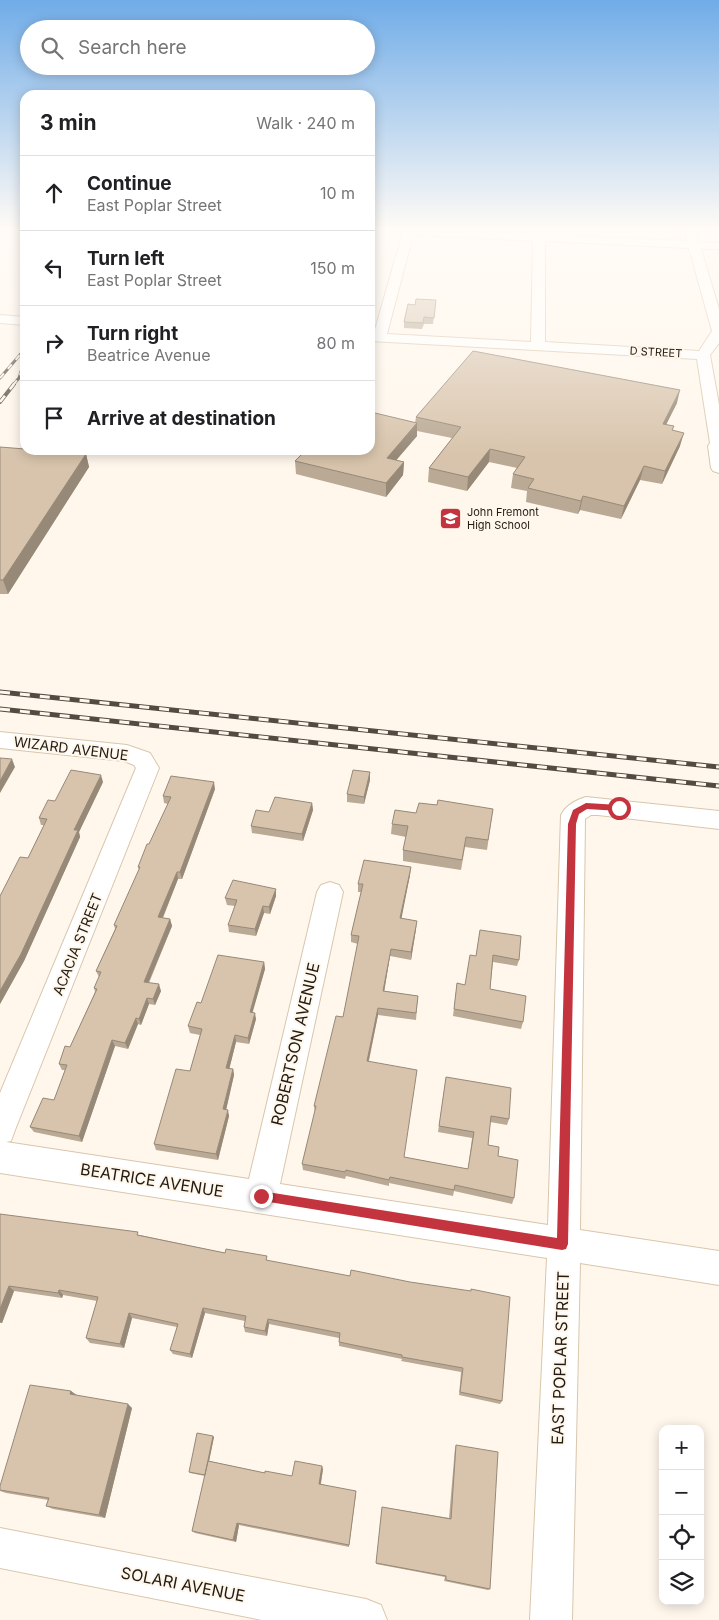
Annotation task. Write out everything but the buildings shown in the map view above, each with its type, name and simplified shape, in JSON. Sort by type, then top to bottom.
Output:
[{"type":"street","points":[[375,338],[385,306]]},
{"type":"street","points":[[538,306],[538,346]]},
{"type":"street","points":[[713,306],[719,331],[703,355],[713,384],[718,459]]},
{"type":"street","points":[[0,320],[20,321]]},
{"type":"street","name":"D STREET","points":[[375,338],[703,355]]},
{"type":"street","name":"WIZARD AVENUE","points":[[0,740],[126,753],[142,759]]},
{"type":"street","name":"ACACIA STREET","points":[[0,1130],[147,774],[148,768],[142,759]]},
{"type":"street","name":"EAST POPLAR STREET","points":[[551,1620],[563,1279],[562,1244],[572,824],[576,812],[586,806],[719,820]]},
{"type":"street","name":"ROBERTSON AVENUE","points":[[261,1196],[330,892]]},
{"type":"street","name":"BEATRICE AVENUE","points":[[0,1157],[719,1268]]},
{"type":"street","name":"SOLARI AVENUE","points":[[0,1548],[366,1620]]},
{"type":"railway","points":[[0,378],[20,355]]},
{"type":"railway","points":[[13,385],[20,375]]},
{"type":"railway","points":[[0,402],[14,384]]},
{"type":"railway","points":[[0,692],[719,767]]},
{"type":"railway","points":[[0,709],[719,786]]},
{"type":"place","name":"John Fremont High School","points":[[451,518]]},
{"type":"route","points":[[261,1196],[562,1244],[573,816],[580,808],[586,806],[619,808]]}]
